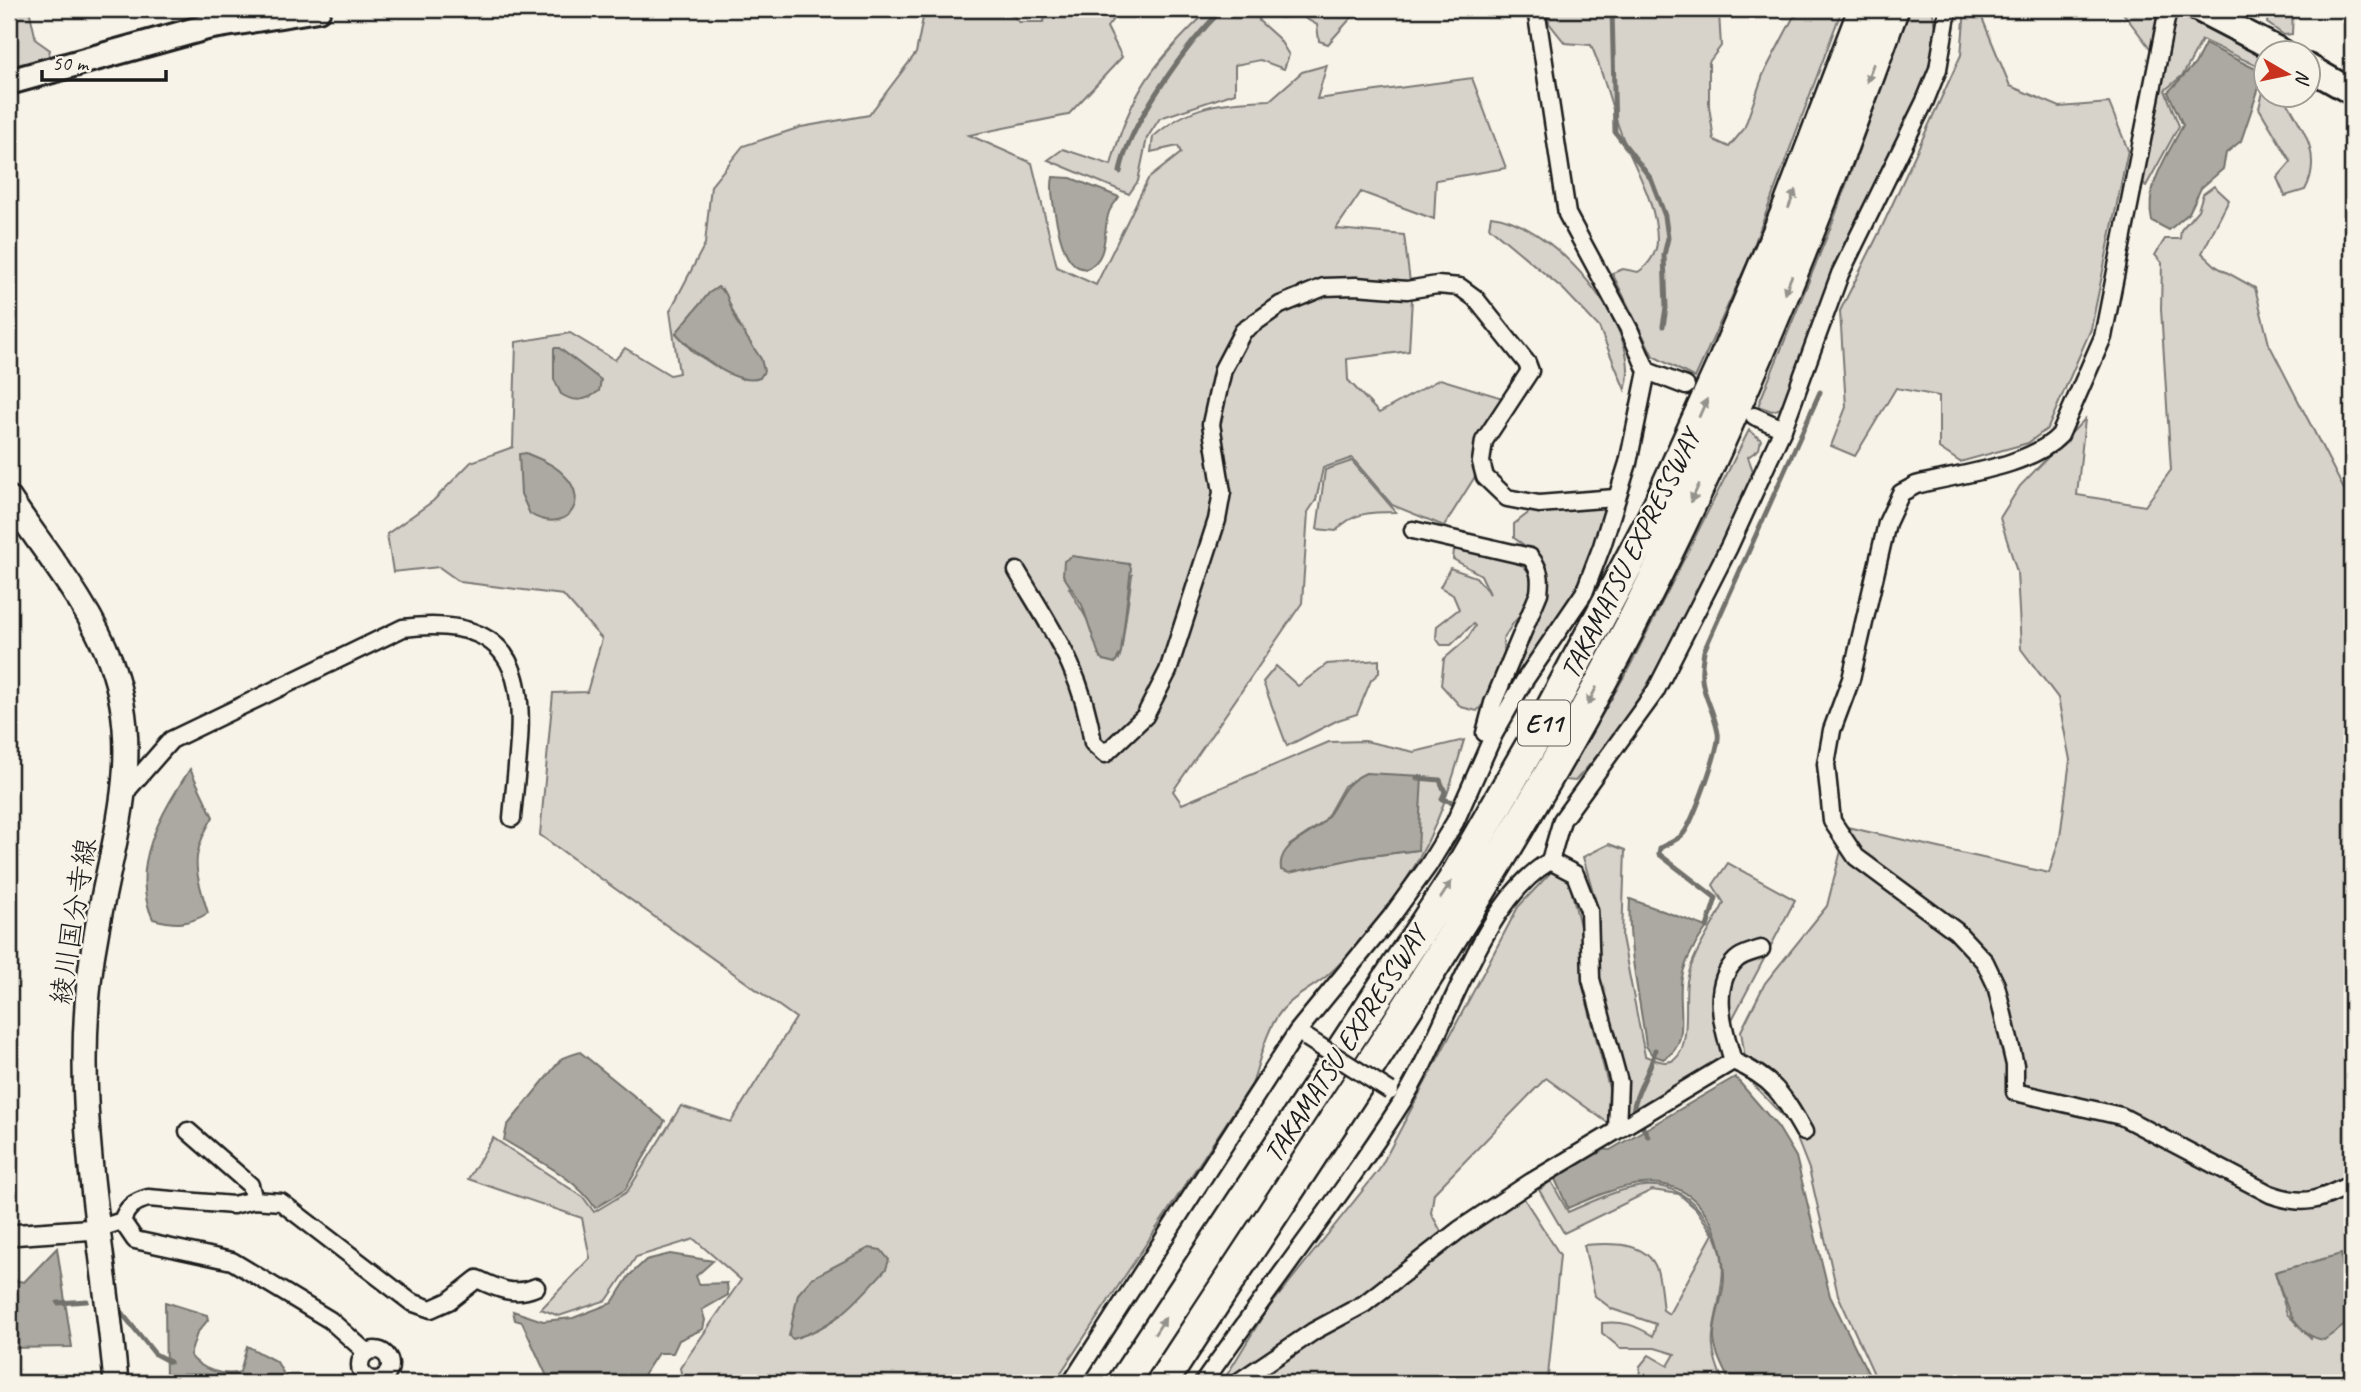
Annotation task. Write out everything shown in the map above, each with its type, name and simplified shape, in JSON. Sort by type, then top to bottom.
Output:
[{"type":"highway","name":"TAKAMATSU EXPRESSWAY","points":[[1123,1383],[1452,881],[1541,728],[1653,517],[1723,363],[1789,206],[1864,9]]},
{"type":"highway","name":"TAKAMATSU EXPRESSWAY","points":[[1162,1383],[1478,897],[1567,744],[1675,535],[1750,378],[1816,217],[1893,9]]},
{"type":"main road","points":[[9,82],[207,27],[318,9]]},
{"type":"main road","points":[[2199,9],[2255,38]]},
{"type":"main road","points":[[2322,75],[2352,92]]},
{"type":"main road","name":"綾川国分寺線","points":[[9,498],[92,622],[110,658],[126,722],[128,752],[117,801],[95,936],[85,1061],[88,1139],[116,1383]]},
{"type":"street","points":[[1071,1383],[1302,1035],[1428,866],[1455,822],[1492,737],[1524,681],[1584,593],[1628,463],[1647,371],[1634,338],[1567,214],[1536,9]]},
{"type":"street","points":[[1203,1383],[1397,1096],[1504,907],[1533,871],[1550,861],[1562,820],[1655,692],[1729,547],[1783,429],[1840,274],[1938,69],[1948,9]]},
{"type":"street","points":[[2168,9],[2103,337],[2060,435],[2048,448],[2028,457],[1916,485],[1901,493],[1887,523],[1851,680],[1832,730],[1826,764],[1832,821],[1856,857],[1956,931],[1985,962],[1996,985],[2015,1066],[2015,1092],[2121,1116],[2270,1194],[2295,1203],[2319,1200],[2352,1184]]},
{"type":"street","points":[[1017,571],[1073,665],[1087,704],[1093,743],[1105,754],[1145,716],[1168,671],[1217,520],[1222,492],[1211,424],[1223,369],[1243,331],[1280,305],[1324,287],[1356,285],[1407,290],[1437,285],[1460,287],[1475,298],[1527,362],[1530,371],[1484,441],[1481,462],[1485,477],[1507,498],[1539,505],[1615,498]]},
{"type":"street","points":[[1647,371],[1686,386]]},
{"type":"street","points":[[1754,416],[1783,429]]},
{"type":"street","points":[[1413,530],[1530,557],[1537,565],[1541,578],[1539,593],[1493,703],[1485,733],[1492,737]]},
{"type":"street","points":[[117,801],[171,740],[403,628],[435,624],[474,632],[491,641],[511,663],[520,690],[512,818]]},
{"type":"street","points":[[1550,861],[1575,874],[1589,910],[1591,979],[1619,1082],[1617,1129]]},
{"type":"street","points":[[1761,949],[1738,958],[1724,975],[1722,1025],[1733,1061],[1760,1073],[1786,1100],[1804,1132]]},
{"type":"street","points":[[1302,1035],[1397,1096]]},
{"type":"street","points":[[1237,1383],[1314,1331],[1364,1304],[1459,1230],[1617,1129],[1733,1061]]},
{"type":"street","points":[[188,1132],[250,1185],[254,1200]]},
{"type":"street","points":[[122,1221],[126,1210],[137,1201],[148,1198],[233,1205],[254,1200],[281,1202],[411,1303],[430,1309],[449,1301],[477,1279],[504,1292],[527,1292],[536,1287]]},
{"type":"street","points":[[9,1235],[97,1229],[122,1221]]},
{"type":"street","points":[[122,1221],[135,1240],[232,1261],[330,1320],[366,1352]]},
{"type":"shaded area","points":[[13,9],[29,9],[36,40],[50,50],[46,66],[9,76],[9,16]]},
{"type":"shaded area","points":[[1007,9],[1019,22],[1043,22],[1051,9],[1121,9],[1107,27],[1122,57],[1068,115],[969,135],[1032,163],[1057,267],[1096,285],[1148,179],[1181,153],[1178,146],[1151,152],[1153,137],[1180,118],[1194,111],[1222,104],[1270,100],[1302,72],[1327,65],[1317,99],[1472,78],[1506,168],[1436,180],[1434,219],[1361,192],[1336,229],[1404,235],[1412,298],[1409,351],[1347,359],[1348,380],[1379,413],[1440,379],[1506,399],[1475,443],[1476,475],[1444,526],[1392,505],[1352,458],[1323,468],[1316,500],[1308,512],[1302,603],[1173,791],[1182,804],[1329,742],[1365,741],[1414,752],[1464,740],[1436,823],[1405,882],[1346,957],[1324,979],[1287,1004],[1276,1018],[1252,1084],[1054,1383],[683,1383],[680,1368],[741,1280],[694,1239],[636,1257],[607,1300],[559,1316],[541,1309],[590,1258],[582,1218],[468,1179],[493,1138],[583,1197],[594,1212],[627,1192],[681,1106],[731,1122],[796,1018],[540,835],[553,693],[587,692],[602,639],[563,595],[460,582],[439,567],[393,572],[387,534],[433,501],[471,462],[513,447],[516,342],[570,333],[615,360],[625,348],[670,375],[679,373],[670,311],[705,244],[711,186],[743,146],[801,127],[869,115],[916,53],[923,18]],"holes":[[[722,289],[747,341],[742,379],[694,353],[676,333]],[[1132,575],[1119,659],[1092,628],[1069,588]],[[1366,773],[1418,850],[1362,857],[1290,845],[1324,822],[1344,786]]]},
{"type":"shaded area","points":[[1210,9],[1258,9],[1259,21],[1279,39],[1289,55],[1284,69],[1260,60],[1235,65],[1235,93],[1160,118],[1147,138],[1138,181],[1129,194],[1048,160],[1063,149],[1111,165],[1127,117],[1147,79],[1174,45]]},
{"type":"shaded area","points":[[1274,9],[1359,9],[1328,44],[1319,41],[1317,25],[1299,15],[1280,18]]},
{"type":"shaded area","points":[[1548,9],[1701,9],[1719,13],[1721,46],[1709,62],[1709,106],[1714,140],[1729,147],[1744,129],[1763,75],[1793,18],[1806,9],[1842,9],[1748,261],[1695,378],[1653,356],[1612,273],[1623,269],[1638,272],[1651,259],[1657,241],[1653,211],[1624,142],[1591,45],[1565,43],[1549,23]]},
{"type":"shaded area","points":[[1910,9],[1932,9],[1937,31],[1934,61],[1888,161],[1838,257],[1785,407],[1772,411],[1758,406],[1832,224]]},
{"type":"shaded area","points":[[1965,9],[1974,9],[1980,13],[2010,86],[2060,107],[2109,103],[2128,150],[2091,329],[2048,428],[2028,443],[1960,462],[1939,448],[1939,396],[1896,388],[1855,456],[1831,446],[1846,407],[1840,311],[1961,55]]},
{"type":"shaded area","points":[[2120,9],[2163,12],[2153,52]]},
{"type":"shaded area","points":[[2269,9],[2293,9],[2292,34],[2284,35],[2267,23]]},
{"type":"shaded area","points":[[2175,13],[2252,49],[2252,63],[2202,40],[2183,75],[2165,90],[2179,126],[2146,186],[2138,177]]},
{"type":"shaded area","points":[[2205,44],[2252,67],[2252,108],[2241,141],[2226,153],[2223,169],[2201,188],[2189,213],[2169,230],[2152,221],[2151,195],[2159,171],[2183,125],[2168,92],[2195,64]]},
{"type":"shaded area","points":[[2259,108],[2291,108],[2308,141],[2312,165],[2305,190],[2285,196],[2277,178],[2291,162]]},
{"type":"shaded area","points":[[1053,177],[1071,178],[1119,197],[1109,212],[1099,259],[1086,269],[1074,264],[1063,246],[1054,208]]},
{"type":"shaded area","points":[[2214,186],[2229,200],[2202,253],[2217,267],[2255,288],[2269,344],[2352,505],[2352,1383],[1878,1383],[1838,1295],[1809,1169],[1792,1126],[1748,1079],[1741,1031],[1765,983],[1827,906],[1847,827],[2049,873],[2060,837],[2070,760],[2058,698],[2021,649],[2017,572],[2000,518],[2020,486],[2085,419],[2077,495],[2145,506],[2171,470],[2161,309],[2162,263],[2155,255],[2165,239],[2180,239],[2181,230],[2198,210],[2203,194]],"holes":[[[2341,1255],[2342,1275],[2311,1338],[2287,1314],[2275,1272]]]},
{"type":"shaded area","points":[[1491,216],[1515,223],[1541,237],[1589,282],[1608,310],[1622,338],[1628,365],[1625,390],[1599,327],[1563,289],[1489,227]]},
{"type":"shaded area","points":[[718,287],[726,294],[736,321],[761,359],[764,371],[760,378],[739,377],[715,366],[676,333],[709,293]]},
{"type":"shaded area","points":[[554,348],[559,348],[601,380],[599,391],[580,400],[561,394],[554,379]]},
{"type":"shaded area","points":[[1749,430],[1761,440],[1759,449],[1748,457],[1753,471],[1746,492],[1691,606],[1650,680],[1627,715],[1575,781],[1565,780],[1630,666]]},
{"type":"shaded area","points":[[526,453],[556,468],[572,485],[575,505],[564,518],[554,521],[530,514],[521,494],[519,454]]},
{"type":"shaded area","points":[[1352,461],[1396,512],[1371,513],[1356,517],[1336,531],[1317,529],[1325,470]]},
{"type":"shaded area","points":[[1602,502],[1605,517],[1575,598],[1549,630],[1496,716],[1547,581],[1541,561],[1514,538],[1514,524],[1531,511],[1552,511]]},
{"type":"shaded area","points":[[1461,548],[1495,553],[1514,560],[1523,565],[1536,584],[1527,609],[1503,639],[1505,655],[1488,699],[1477,711],[1461,707],[1441,685],[1444,659],[1467,639],[1475,626],[1473,624],[1451,645],[1441,645],[1436,638],[1437,626],[1459,609],[1453,595],[1440,587],[1450,568],[1476,577],[1490,594],[1481,575],[1453,559],[1454,550]]},
{"type":"shaded area","points":[[1072,556],[1129,564],[1131,568],[1121,652],[1115,663],[1103,660],[1099,655],[1082,605],[1063,575],[1064,561]]},
{"type":"shaded area","points":[[1379,660],[1379,673],[1371,680],[1357,714],[1338,720],[1287,746],[1263,682],[1276,666],[1298,686],[1327,664]]},
{"type":"shaded area","points":[[190,769],[213,817],[197,854],[200,885],[208,913],[188,922],[168,922],[153,919],[146,899],[146,860],[159,822]]},
{"type":"shaded area","points":[[1366,773],[1422,776],[1418,850],[1362,857],[1289,873],[1281,870],[1281,861],[1289,847],[1317,828],[1350,783]]},
{"type":"shaded area","points":[[1609,844],[1625,850],[1622,937],[1645,1056],[1656,1060],[1668,1062],[1680,1053],[1685,1034],[1687,981],[1698,951],[1724,903],[1713,885],[1728,863],[1795,900],[1725,1033],[1725,1058],[1624,1117],[1598,984],[1599,913],[1583,857]]},
{"type":"shaded area","points":[[1552,871],[1569,880],[1584,943],[1582,983],[1609,1088],[1608,1123],[1546,1078],[1434,1193],[1431,1213],[1449,1246],[1523,1197],[1560,1255],[1548,1376],[1544,1383],[1222,1383],[1264,1314],[1379,1170],[1518,907]]},
{"type":"shaded area","points":[[1630,899],[1707,927],[1689,957],[1682,977],[1681,1034],[1678,1044],[1672,1053],[1663,1059],[1652,1055],[1646,1046],[1632,954]]},
{"type":"shaded area","points":[[580,1052],[665,1121],[625,1190],[595,1208],[566,1178],[504,1140],[507,1126],[562,1058]]},
{"type":"shaded area","points":[[1735,1077],[1778,1127],[1796,1157],[1830,1296],[1873,1383],[1730,1383],[1718,1356],[1714,1338],[1724,1283],[1720,1247],[1706,1214],[1686,1193],[1671,1186],[1637,1184],[1601,1194],[1568,1208],[1555,1179],[1601,1149],[1610,1150]]},
{"type":"shaded area","points":[[1551,1181],[1568,1212],[1605,1196],[1642,1186],[1659,1186],[1676,1191],[1691,1201],[1710,1226],[1717,1240],[1721,1256],[1723,1272],[1713,1341],[1717,1367],[1724,1383],[1639,1383],[1640,1366],[1649,1355],[1668,1366],[1675,1354],[1655,1348],[1620,1348],[1602,1333],[1602,1323],[1623,1323],[1653,1336],[1656,1324],[1612,1309],[1595,1296],[1584,1245],[1615,1244],[1636,1248],[1645,1253],[1657,1270],[1663,1310],[1669,1314],[1713,1234],[1696,1209],[1679,1194],[1652,1190],[1564,1233],[1539,1190]]},
{"type":"shaded area","points":[[57,1248],[72,1347],[9,1348],[9,1279],[24,1282]]},
{"type":"shaded area","points":[[869,1248],[881,1250],[889,1260],[886,1269],[834,1320],[808,1334],[793,1339],[789,1336],[798,1294],[812,1278]]},
{"type":"shaded area","points":[[670,1254],[713,1261],[696,1276],[699,1284],[727,1283],[728,1295],[702,1310],[705,1320],[703,1329],[679,1340],[673,1353],[658,1353],[645,1373],[643,1383],[550,1383],[522,1322],[515,1320],[513,1311],[543,1321],[573,1318],[612,1303],[629,1276],[646,1260]]},
{"type":"shaded area","points":[[2341,1254],[2347,1306],[2345,1325],[2324,1340],[2303,1331],[2296,1323],[2290,1314],[2275,1272]]},
{"type":"shaded area","points":[[165,1302],[207,1315],[208,1320],[197,1333],[190,1355],[194,1360],[219,1373],[240,1372],[247,1346],[277,1362],[286,1378],[283,1383],[166,1383]]},
{"type":"waterway","points":[[1120,172],[1135,131],[1161,85],[1193,42],[1223,9]]},
{"type":"waterway","points":[[1612,9],[1615,132],[1651,179],[1665,216],[1668,238],[1664,255],[1666,308],[1663,326]]},
{"type":"waterway","points":[[1707,927],[1716,898],[1659,854],[1660,848],[1683,834],[1693,816],[1718,741],[1715,721],[1703,686],[1704,651],[1820,392]]},
{"type":"waterway","points":[[1417,778],[1440,780],[1445,792],[1442,799],[1456,803]]},
{"type":"waterway","points":[[1648,1136],[1633,1111],[1655,1050]]},
{"type":"waterway","points":[[58,1303],[87,1301]]},
{"type":"waterway","points":[[121,1312],[155,1354],[170,1362]]}]
